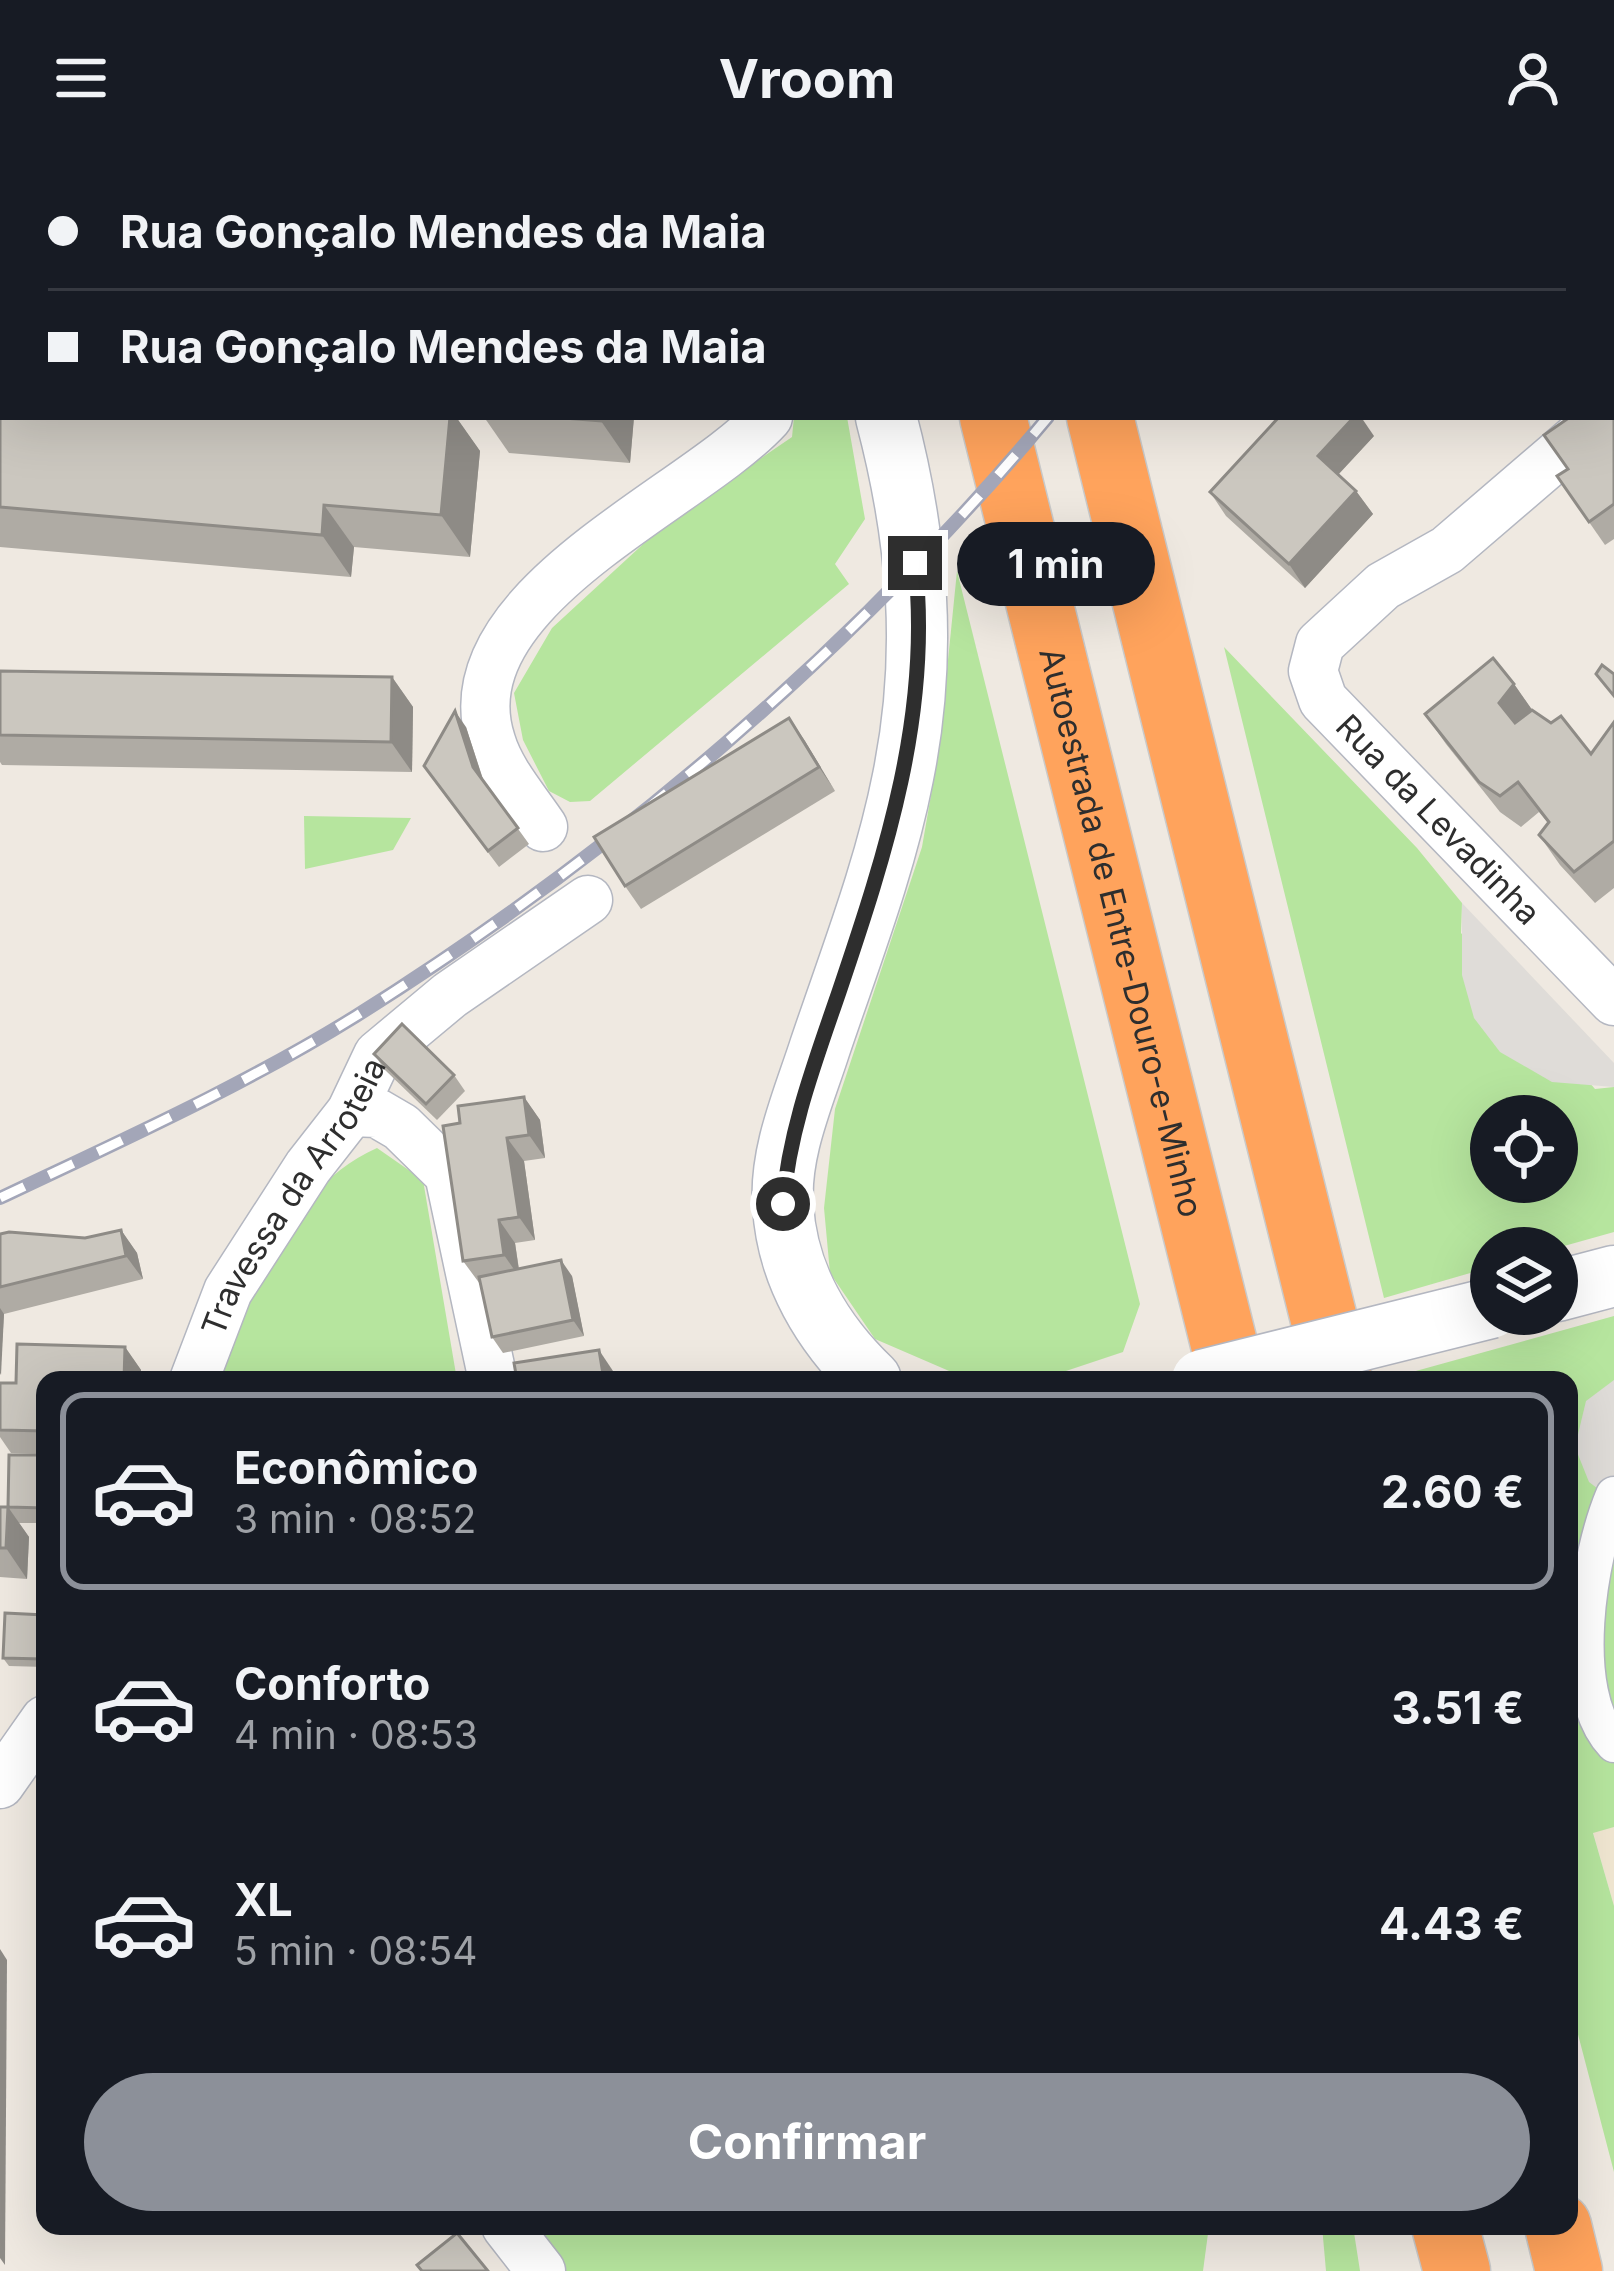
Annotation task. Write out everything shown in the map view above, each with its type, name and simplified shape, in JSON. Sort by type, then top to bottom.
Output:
[{"type":"highway","name":"Autoestrada de Entre-Douro-e-Minho","points":[[994,420],[1231,1371]]},
{"type":"highway","points":[[1101,420],[1337,1371]]},
{"type":"highway","points":[[1419,2235],[1420,2271]]},
{"type":"highway","points":[[1447,2235],[1457,2271]]},
{"type":"highway","points":[[1560,2235],[1569,2271]]},
{"type":"street","points":[[543,827],[489,738],[489,679],[503,645],[549,587],[764,420]]},
{"type":"street","points":[[862,1371],[838,1348],[809,1301],[791,1254],[783,1204],[794,1125],[889,841],[910,727],[920,647],[919,592],[912,533],[887,420]]},
{"type":"street","name":"Rua da Levadinha","points":[[1598,420],[1429,565],[1383,586],[1320,644],[1313,671],[1324,700],[1608,983]]},
{"type":"street","name":"Travessa da Arroteia","points":[[197,1371],[228,1291],[308,1167],[352,1112],[378,1055],[450,995],[588,900]]},
{"type":"street","points":[[352,1112],[376,1113],[401,1127],[449,1174],[492,1371]]},
{"type":"street","points":[[1578,1286],[1614,1276]]},
{"type":"street","points":[[1238,1371],[1470,1313]]},
{"type":"street","points":[[1614,1495],[1594,1554],[1587,1639],[1594,1705],[1614,1744]]},
{"type":"street","points":[[0,1784],[36,1733]]},
{"type":"street","points":[[513,2235],[542,2271]]},
{"type":"shaded area","points":[[1462,903],[1614,1063],[1614,1087],[1552,1082],[1500,1052],[1474,1018],[1462,975]]},
{"type":"shaded area","points":[[1614,1380],[1614,1501],[1589,1482],[1578,1454],[1586,1401]]},
{"type":"shaded area","points":[[1614,1827],[1614,1906],[1593,1832]]},
{"type":"green space","points":[[794,420],[848,420],[865,519],[835,564],[849,584],[590,801],[570,802],[549,791],[523,740],[514,693],[552,628],[665,524],[792,437]]},
{"type":"green space","points":[[957,571],[1140,1304],[1123,1352],[1066,1371],[949,1371],[875,1339],[830,1273],[824,1208],[835,1109],[922,847],[939,749]]},
{"type":"green space","points":[[1224,647],[1417,848],[1462,903],[1461,933],[1595,1089],[1614,1087],[1614,1232],[1578,1242],[1578,1227],[1470,1227],[1470,1273],[1384,1298]]},
{"type":"green space","points":[[304,816],[411,818],[393,850],[305,869]]},
{"type":"green space","points":[[377,1148],[423,1180],[455,1371],[218,1371],[276,1247],[319,1189]]},
{"type":"green space","points":[[1614,1316],[1614,1380],[1583,1567],[1614,1758],[1614,1827],[1593,1833],[1614,1906],[1614,2172],[1578,2034],[1578,1371],[1416,1371],[1546,1335],[1578,1335],[1578,1326]]},
{"type":"green space","points":[[1614,1532],[1614,1718],[1598,1659]]},
{"type":"green space","points":[[534,2235],[1208,2235],[1203,2271],[562,2271]]},
{"type":"green space","points":[[1323,2235],[1354,2235],[1360,2271],[1326,2271]]},
{"type":"building","points":[[0,420],[450,420],[441,515],[324,505],[322,535],[0,507]]},
{"type":"building","points":[[1276,420],[1351,420],[1318,456],[1356,491],[1289,564],[1210,492]]},
{"type":"building","points":[[1566,420],[1614,420],[1614,504],[1589,522],[1557,476],[1568,469],[1544,435]]},
{"type":"building","points":[[1493,658],[1514,684],[1499,703],[1515,723],[1532,710],[1551,723],[1561,716],[1591,754],[1614,722],[1614,841],[1574,872],[1539,835],[1549,822],[1518,782],[1500,796],[1479,782],[1425,714]]},
{"type":"building","points":[[1602,665],[1614,674],[1614,696],[1596,674]]},
{"type":"building","points":[[0,671],[392,677],[391,742],[0,735]]},
{"type":"building","points":[[455,711],[473,767],[518,828],[488,851],[424,766]]},
{"type":"building","points":[[789,718],[819,767],[625,886],[594,837]]},
{"type":"building","points":[[402,1024],[454,1075],[426,1104],[374,1054]]},
{"type":"building","points":[[524,1097],[529,1135],[507,1138],[519,1217],[499,1220],[504,1255],[463,1261],[443,1126],[460,1123],[458,1106]]},
{"type":"building","points":[[121,1230],[126,1256],[0,1287],[0,1234],[85,1238]]},
{"type":"building","points":[[561,1260],[573,1320],[492,1337],[479,1277]]},
{"type":"building","points":[[17,1344],[125,1347],[124,1371],[36,1371],[36,1431],[0,1430],[0,1383],[16,1383]]},
{"type":"building","points":[[599,1350],[602,1371],[515,1371],[514,1363]]},
{"type":"building","points":[[9,1455],[36,1455],[36,1508],[8,1507]]},
{"type":"building","points":[[0,1507],[8,1507],[6,1548],[0,1548]]},
{"type":"building","points":[[5,1613],[36,1615],[36,1659],[3,1658]]},
{"type":"building","points":[[459,2235],[488,2271],[422,2271],[417,2265]]},
{"type":"railway","points":[[0,1198],[181,1112],[313,1042],[452,954],[545,887],[725,744],[811,666],[894,586],[1045,420]]},
{"type":"route","points":[[783,1204],[794,1125],[889,841],[904,772],[920,647],[915,563]]}]
